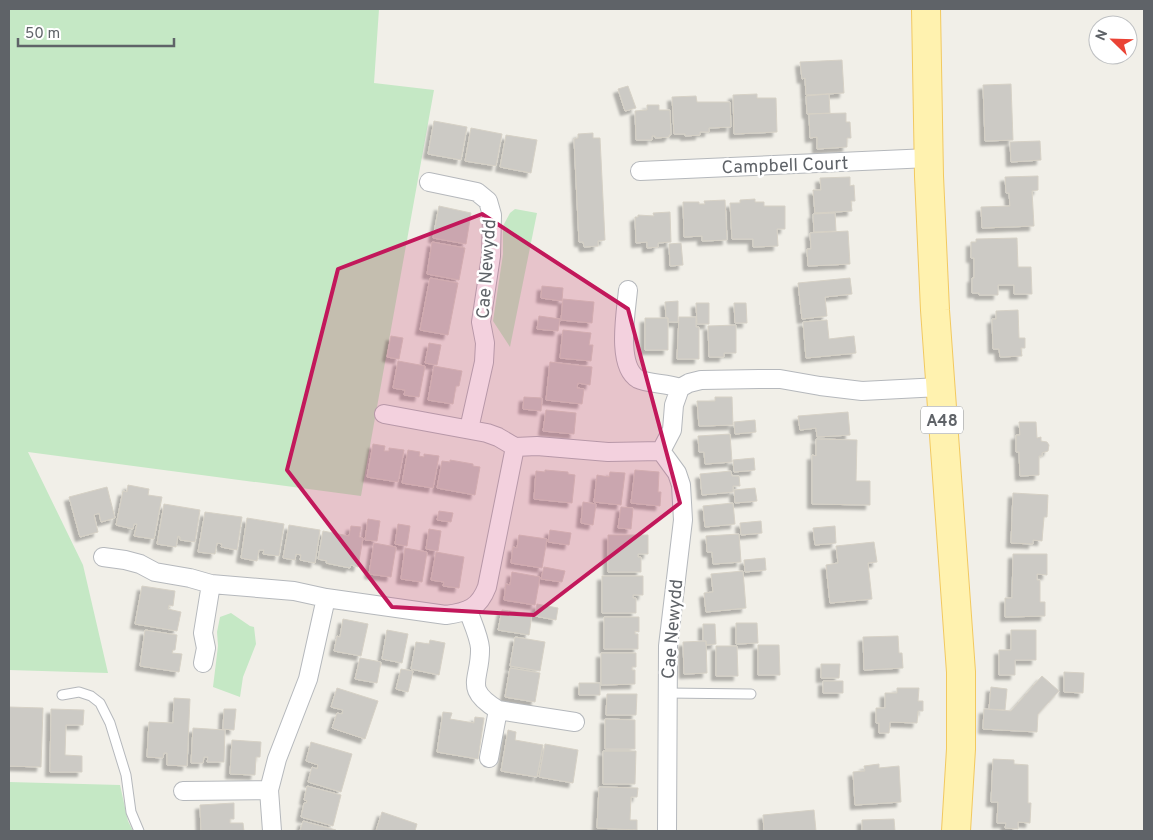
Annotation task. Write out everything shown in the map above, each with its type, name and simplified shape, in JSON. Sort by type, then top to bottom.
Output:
[{"type":"main road","name":"A48","points":[[926,9],[934,300],[961,672],[961,749],[956,831]]},
{"type":"street","name":"Campbell Court","points":[[640,171],[929,158]]},
{"type":"street","name":"Cae Newydd","points":[[429,182],[477,192],[488,201],[492,215],[491,256],[481,322],[485,343],[484,362],[469,429]]},
{"type":"street","points":[[628,290],[624,355],[627,364],[637,378],[645,381],[670,384],[680,388]]},
{"type":"street","points":[[384,414],[469,429],[498,437],[515,447],[537,446],[608,452],[661,451],[672,430],[674,405],[680,388],[701,380],[780,379],[862,391],[940,387]]},
{"type":"street","points":[[103,556],[140,564],[155,572],[211,584],[294,592],[446,615],[468,610],[482,599],[487,587],[515,447]]},
{"type":"street","name":"Cae Newydd","points":[[661,451],[677,473],[681,485],[683,520],[668,646],[667,831]]},
{"type":"street","points":[[203,663],[206,648],[203,633],[211,584]]},
{"type":"street","points":[[272,831],[269,790],[277,759],[308,679],[326,598]]},
{"type":"street","points":[[468,610],[479,642],[480,650],[475,687],[480,696],[498,710],[575,722]]},
{"type":"street","points":[[489,758],[498,710]]},
{"type":"street","points":[[182,791],[269,790]]},
{"type":"lane","points":[[62,695],[78,692],[91,696],[100,703],[110,723],[123,766],[131,812],[139,831]]},
{"type":"lane","name":"Cae Newydd","points":[[667,692],[751,694]]},
{"type":"highlighted area","points":[[482,214],[628,309],[680,503],[534,615],[392,607],[287,470],[338,269]]},
{"type":"green space","points":[[9,9],[379,9],[374,83],[434,90],[361,496],[28,452],[83,565],[108,673],[9,670]]},
{"type":"green space","points":[[515,209],[537,213],[510,347],[493,321],[503,254],[503,226],[510,213]]},
{"type":"green space","points":[[231,613],[254,627],[256,644],[243,677],[240,697],[213,687],[220,617]]},
{"type":"green space","points":[[9,782],[120,785],[128,821],[133,831],[9,831]]},
{"type":"building","points":[[842,60],[844,93],[806,95],[805,78],[802,79],[800,62]]},
{"type":"building","points":[[1011,84],[1013,140],[985,141],[983,85]]},
{"type":"building","points":[[628,86],[636,108],[625,111],[618,89]]},
{"type":"building","points":[[757,94],[757,98],[776,98],[777,132],[734,134],[733,95]]},
{"type":"building","points":[[829,94],[830,113],[807,114],[806,96]]},
{"type":"building","points":[[696,96],[697,102],[730,102],[731,127],[709,128],[709,132],[700,132],[700,135],[685,136],[685,134],[674,134],[672,97]]},
{"type":"building","points":[[647,105],[659,105],[659,110],[670,110],[671,135],[669,137],[655,138],[655,136],[652,136],[652,140],[636,140],[635,111],[647,110]]},
{"type":"building","points":[[846,113],[846,122],[850,122],[851,138],[847,138],[847,147],[817,149],[817,137],[810,138],[809,114]]},
{"type":"building","points":[[434,121],[467,127],[461,160],[428,154]]},
{"type":"building","points":[[471,128],[502,134],[496,166],[465,161]]},
{"type":"building","points":[[593,133],[593,138],[600,138],[605,240],[598,241],[598,246],[584,247],[583,242],[579,242],[574,139],[578,138],[578,134]]},
{"type":"building","points":[[506,135],[537,140],[531,173],[500,167]]},
{"type":"building","points":[[1040,141],[1041,160],[1011,162],[1010,142]]},
{"type":"building","points":[[1038,176],[1038,190],[1032,191],[1034,226],[982,228],[981,207],[1010,206],[1009,193],[1006,193],[1005,177]]},
{"type":"building","points":[[850,177],[850,186],[854,185],[855,201],[851,201],[852,211],[815,213],[813,190],[821,190],[820,178]]},
{"type":"building","points":[[755,199],[755,202],[764,202],[764,206],[785,206],[785,229],[777,229],[778,246],[753,247],[753,239],[732,239],[730,203],[740,203],[740,200]]},
{"type":"building","points":[[725,200],[727,240],[702,241],[702,236],[684,237],[683,202],[705,204],[704,201]]},
{"type":"building","points":[[439,206],[471,213],[466,244],[433,238]]},
{"type":"building","points":[[670,212],[671,242],[658,243],[658,247],[647,248],[647,242],[636,243],[635,217],[638,217],[638,215],[654,216],[653,213]]},
{"type":"building","points":[[835,213],[836,231],[814,232],[813,214]]},
{"type":"building","points":[[848,231],[850,264],[808,266],[807,249],[811,249],[810,233]]},
{"type":"building","points":[[1017,238],[1018,267],[1031,267],[1032,294],[1014,294],[1014,285],[998,285],[998,295],[972,293],[974,258],[971,258],[971,242],[976,242],[976,239]]},
{"type":"building","points":[[432,242],[465,248],[459,280],[427,274]]},
{"type":"building","points":[[681,243],[683,265],[670,266],[669,244]]},
{"type":"building","points":[[430,278],[458,283],[448,335],[420,330]]},
{"type":"building","points":[[850,278],[852,294],[825,297],[827,316],[802,319],[798,283]]},
{"type":"building","points":[[542,286],[563,288],[562,301],[541,298]]},
{"type":"building","points":[[563,299],[594,302],[592,323],[561,320]]},
{"type":"building","points":[[678,301],[678,322],[668,322],[665,302]]},
{"type":"building","points":[[696,303],[709,303],[709,324],[697,324]]},
{"type":"building","points":[[734,303],[746,303],[747,323],[735,323]]},
{"type":"building","points":[[1018,310],[1019,338],[1025,338],[1025,348],[1021,348],[1022,356],[1000,357],[999,349],[993,349],[992,319],[996,319],[996,311]]},
{"type":"building","points":[[539,316],[560,319],[558,331],[537,329]]},
{"type":"building","points":[[679,317],[696,317],[696,327],[699,327],[699,359],[677,359]]},
{"type":"building","points":[[645,318],[668,318],[668,350],[645,350]]},
{"type":"building","points":[[827,320],[829,339],[854,336],[856,353],[806,358],[803,322]]},
{"type":"building","points":[[736,325],[736,353],[724,353],[724,357],[709,357],[708,326]]},
{"type":"building","points":[[563,330],[591,333],[589,345],[593,345],[591,361],[560,358]]},
{"type":"building","points":[[391,336],[403,338],[399,359],[387,357]]},
{"type":"building","points":[[429,343],[441,345],[437,365],[425,363]]},
{"type":"building","points":[[398,361],[425,366],[419,397],[404,395],[405,390],[393,388]]},
{"type":"building","points":[[550,362],[592,367],[590,385],[578,383],[577,388],[584,389],[582,404],[546,400]]},
{"type":"building","points":[[434,366],[462,371],[459,386],[456,386],[453,404],[428,400]]},
{"type":"building","points":[[524,397],[542,398],[541,411],[523,409]]},
{"type":"building","points":[[715,397],[732,397],[733,425],[699,426],[697,401],[715,401]]},
{"type":"building","points":[[546,410],[576,413],[574,434],[543,431]]},
{"type":"building","points":[[848,412],[850,435],[817,437],[816,428],[800,430],[798,416]]},
{"type":"building","points":[[755,420],[756,432],[735,434],[734,422]]},
{"type":"building","points":[[1019,422],[1036,422],[1037,438],[1041,437],[1041,441],[1047,442],[1049,445],[1048,451],[1039,456],[1039,475],[1020,476],[1019,452],[1016,452],[1016,435],[1020,435]]},
{"type":"building","points":[[730,434],[732,462],[705,464],[704,452],[699,452],[698,436]]},
{"type":"building","points":[[816,439],[857,440],[856,481],[870,481],[870,505],[812,504],[812,455],[816,456]]},
{"type":"building","points":[[373,444],[385,446],[384,451],[389,451],[389,448],[404,450],[398,482],[367,477]]},
{"type":"building","points":[[408,450],[420,452],[419,456],[424,457],[424,454],[439,456],[433,488],[402,483]]},
{"type":"building","points":[[754,458],[755,470],[734,472],[733,460]]},
{"type":"building","points":[[450,460],[480,467],[475,495],[437,488],[442,461],[450,462]]},
{"type":"building","points":[[545,470],[568,472],[568,474],[575,475],[572,503],[534,499],[536,471],[545,472]]},
{"type":"building","points":[[635,470],[659,472],[658,492],[661,492],[660,506],[631,503]]},
{"type":"building","points":[[731,471],[732,476],[739,476],[740,486],[733,486],[733,492],[702,495],[700,474]]},
{"type":"building","points":[[610,472],[625,473],[621,505],[594,502],[597,475],[609,477]]},
{"type":"building","points":[[128,485],[149,489],[148,495],[162,497],[154,539],[134,536],[137,524],[134,524],[133,529],[116,525],[123,491],[127,492]]},
{"type":"building","points":[[107,487],[115,518],[101,522],[99,513],[94,515],[98,532],[80,537],[69,497]]},
{"type":"building","points":[[755,488],[757,501],[735,503],[734,490]]},
{"type":"building","points":[[1013,493],[1048,495],[1047,517],[1044,517],[1042,541],[1033,540],[1033,544],[1011,543]]},
{"type":"building","points":[[583,502],[596,504],[593,525],[581,523]]},
{"type":"building","points":[[733,503],[735,524],[705,527],[703,506]]},
{"type":"building","points":[[164,504],[200,510],[195,542],[180,540],[178,536],[176,547],[157,544]]},
{"type":"building","points":[[621,507],[633,508],[631,529],[618,528]]},
{"type":"building","points":[[439,511],[453,513],[451,522],[437,520]]},
{"type":"building","points":[[205,512],[242,517],[237,550],[221,547],[222,544],[217,543],[215,554],[198,552]]},
{"type":"building","points":[[247,518],[284,524],[279,556],[263,554],[264,550],[259,550],[257,561],[241,558]]},
{"type":"building","points":[[368,519],[380,521],[377,541],[365,540]]},
{"type":"building","points":[[761,521],[762,533],[741,535],[740,523]]},
{"type":"building","points":[[398,524],[410,526],[407,546],[395,544]]},
{"type":"building","points":[[289,525],[320,530],[315,563],[300,560],[301,555],[296,554],[295,560],[283,558]]},
{"type":"building","points":[[351,526],[361,527],[359,537],[363,538],[358,567],[351,565],[350,568],[326,563],[327,561],[318,559],[323,531],[349,536]]},
{"type":"building","points":[[835,526],[836,543],[815,545],[813,528]]},
{"type":"building","points":[[429,529],[441,531],[438,551],[426,549]]},
{"type":"building","points":[[550,530],[571,533],[569,545],[548,542]]},
{"type":"building","points":[[739,534],[741,562],[713,564],[712,552],[707,552],[706,536]]},
{"type":"building","points":[[519,535],[547,539],[542,568],[511,563],[513,547],[517,548]]},
{"type":"building","points":[[608,535],[648,535],[648,554],[638,554],[638,557],[641,557],[641,572],[608,572]]},
{"type":"building","points":[[874,542],[877,562],[868,563],[872,599],[830,603],[826,565],[838,563],[836,546]]},
{"type":"building","points":[[374,543],[396,547],[391,577],[369,574]]},
{"type":"building","points":[[405,548],[427,552],[422,582],[401,579]]},
{"type":"building","points":[[436,552],[464,557],[459,588],[443,586],[444,582],[431,580]]},
{"type":"building","points":[[1013,554],[1047,554],[1047,575],[1037,574],[1037,580],[1040,580],[1040,602],[1045,602],[1045,616],[1005,617],[1005,598],[1012,598]]},
{"type":"building","points":[[765,558],[766,570],[745,572],[744,560]]},
{"type":"building","points":[[544,567],[565,571],[562,582],[541,579]]},
{"type":"building","points":[[743,571],[746,608],[706,612],[704,593],[713,592],[711,574]]},
{"type":"building","points":[[512,572],[540,577],[535,605],[504,600],[506,584],[510,585]]},
{"type":"building","points":[[602,576],[643,576],[643,595],[633,595],[633,598],[636,598],[636,613],[602,613]]},
{"type":"building","points":[[142,586],[175,591],[173,606],[169,605],[168,609],[181,612],[177,631],[135,624]]},
{"type":"building","points":[[537,604],[558,608],[556,620],[535,616]]},
{"type":"building","points":[[502,610],[532,614],[529,635],[498,630]]},
{"type":"building","points":[[604,617],[639,617],[639,632],[635,631],[635,634],[638,634],[638,649],[604,649]]},
{"type":"building","points":[[343,619],[368,624],[361,656],[334,651],[337,636],[340,637]]},
{"type":"building","points":[[736,623],[757,623],[758,643],[736,644]]},
{"type":"building","points":[[703,624],[715,624],[716,644],[706,645],[706,641],[703,641]]},
{"type":"building","points":[[145,630],[177,635],[175,650],[172,653],[182,654],[179,672],[140,666]]},
{"type":"building","points":[[387,630],[408,634],[402,663],[382,659]]},
{"type":"building","points":[[1011,630],[1036,630],[1036,660],[1015,660],[1015,675],[999,675],[999,650],[1011,650]]},
{"type":"building","points":[[898,636],[899,653],[902,653],[903,668],[864,670],[863,637]]},
{"type":"building","points":[[515,637],[545,642],[540,671],[510,666]]},
{"type":"building","points":[[430,640],[445,643],[439,675],[411,669],[416,642],[429,644]]},
{"type":"building","points":[[706,641],[707,673],[684,674],[683,642]]},
{"type":"building","points":[[758,645],[779,645],[780,675],[758,675]]},
{"type":"building","points":[[716,646],[737,646],[738,676],[716,676]]},
{"type":"building","points":[[601,653],[636,653],[636,667],[632,667],[632,670],[635,670],[635,684],[601,685]]},
{"type":"building","points":[[360,658],[381,662],[377,683],[355,679]]},
{"type":"building","points":[[821,664],[840,664],[839,678],[821,678]]},
{"type":"building","points":[[510,668],[540,673],[535,702],[505,697]]},
{"type":"building","points":[[401,669],[413,671],[408,692],[396,689]]},
{"type":"building","points":[[1064,672],[1084,673],[1083,693],[1064,692]]},
{"type":"building","points":[[1042,676],[1059,691],[1038,714],[1037,732],[983,729],[984,709],[1011,711]]},
{"type":"building","points":[[823,681],[843,681],[843,693],[823,693]]},
{"type":"building","points":[[579,683],[600,683],[600,695],[579,695]]},
{"type":"building","points":[[991,687],[1007,689],[1005,710],[989,709]]},
{"type":"building","points":[[337,688],[378,701],[365,739],[332,728],[337,713],[342,714],[343,710],[331,707]]},
{"type":"building","points":[[897,688],[919,688],[918,701],[923,701],[923,711],[918,711],[917,723],[890,722],[889,733],[879,733],[879,723],[876,723],[876,708],[885,708],[885,693],[897,693]]},
{"type":"building","points":[[607,694],[637,694],[636,715],[606,715]]},
{"type":"building","points":[[174,698],[190,699],[187,766],[167,765],[167,753],[164,753],[163,758],[147,757],[149,722],[173,723]]},
{"type":"building","points":[[9,707],[43,708],[41,767],[9,766]]},
{"type":"building","points":[[51,709],[84,710],[83,725],[66,725],[65,755],[82,756],[82,772],[50,772]]},
{"type":"building","points":[[224,709],[236,709],[234,730],[223,729]]},
{"type":"building","points":[[443,712],[452,713],[450,719],[474,723],[475,717],[484,718],[478,759],[437,752]]},
{"type":"building","points":[[605,719],[635,720],[635,749],[605,749]]},
{"type":"building","points":[[193,728],[225,730],[224,762],[207,762],[208,757],[204,757],[203,763],[191,763]]},
{"type":"building","points":[[508,730],[516,732],[515,740],[543,745],[537,777],[501,771]]},
{"type":"building","points":[[232,740],[261,742],[260,757],[256,757],[255,775],[230,774]]},
{"type":"building","points":[[311,742],[352,754],[341,792],[308,782],[312,767],[317,769],[318,765],[306,761]]},
{"type":"building","points":[[545,744],[578,750],[573,783],[539,777]]},
{"type":"building","points":[[603,751],[636,751],[635,784],[603,784]]},
{"type":"building","points":[[993,759],[1014,760],[1014,764],[1028,765],[1028,803],[1031,803],[1030,823],[1018,822],[1018,829],[1005,828],[1006,823],[997,823],[998,802],[991,802]]},
{"type":"building","points":[[879,764],[879,768],[899,766],[901,802],[855,805],[853,772],[865,771],[864,766]]},
{"type":"building","points":[[307,786],[341,795],[333,826],[301,817],[304,803],[307,801],[304,800]]},
{"type":"building","points":[[599,787],[638,788],[637,797],[631,797],[630,820],[637,820],[637,830],[597,828]]},
{"type":"building","points":[[234,803],[234,819],[230,819],[230,823],[243,823],[244,831],[201,831],[200,805]]},
{"type":"building","points":[[814,810],[816,831],[764,831],[763,815]]},
{"type":"building","points":[[382,812],[417,824],[415,831],[376,831]]},
{"type":"building","points":[[894,819],[895,831],[862,831],[862,820]]},
{"type":"building","points":[[303,821],[336,830],[336,831],[300,831]]}]
